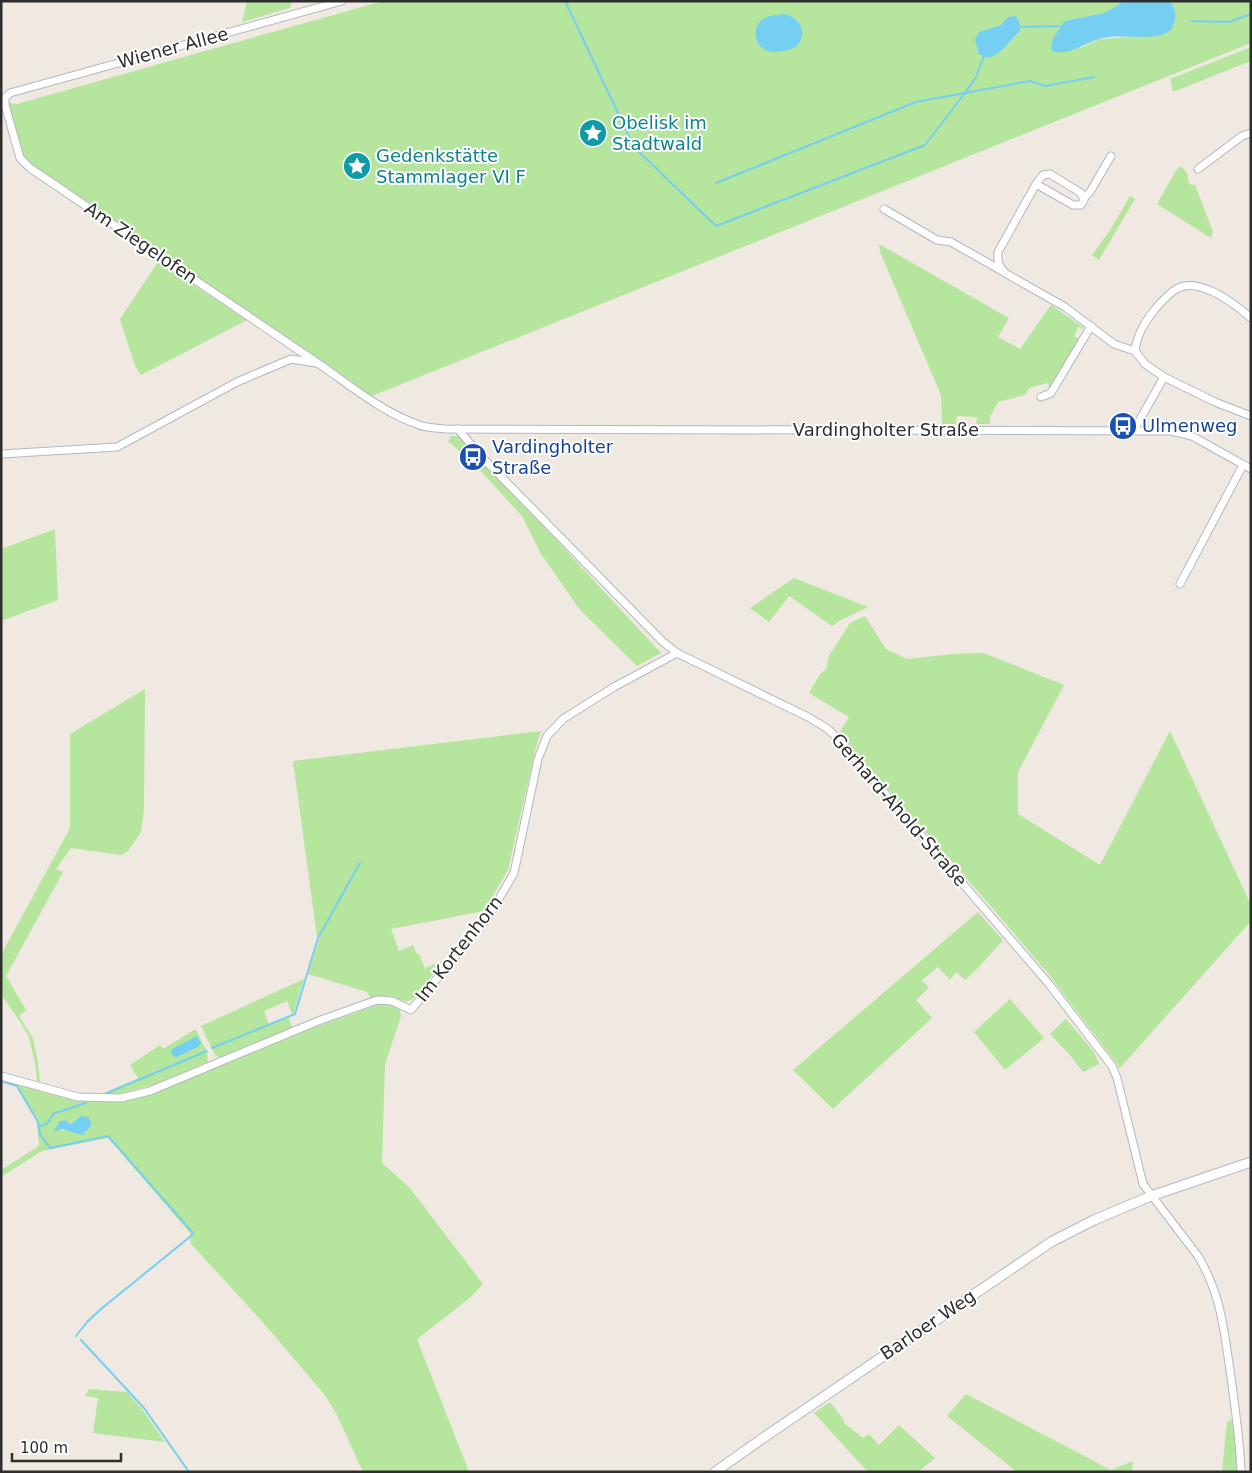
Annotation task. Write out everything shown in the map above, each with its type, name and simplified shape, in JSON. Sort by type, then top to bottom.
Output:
[{"type":"street","name":"Wiener Allee","points":[[3,97],[10,93],[342,1]]},
{"type":"street","name":"Am Ziegelofen","points":[[3,97],[18,154],[22,162],[319,364]]},
{"type":"street","points":[[1198,169],[1242,136],[1251,133]]},
{"type":"street","points":[[1036,184],[1076,206],[1083,203],[1084,198],[1090,192],[1111,156]]},
{"type":"street","points":[[1005,273],[997,260],[998,252],[1042,175],[1048,174],[1081,192],[1084,198]]},
{"type":"street","points":[[884,209],[937,240],[951,242],[1061,304],[1114,344],[1135,351],[1145,364],[1164,377],[1215,402],[1251,416]]},
{"type":"street","points":[[1135,351],[1136,341],[1145,322],[1166,297],[1180,287],[1194,286],[1207,290],[1228,300],[1251,318]]},
{"type":"street","points":[[1041,397],[1051,393],[1091,326]]},
{"type":"street","points":[[1,454],[117,447],[236,382],[291,359],[296,354],[295,348]]},
{"type":"street","name":"Vardingholter Straße","points":[[291,359],[319,364],[393,414],[424,427],[458,429],[1171,430],[1192,436],[1251,469]]},
{"type":"street","points":[[1134,430],[1164,377]]},
{"type":"street","name":"Gerhard-Ahold-Straße","points":[[458,429],[478,453],[662,641],[677,652],[808,717],[828,729],[841,742],[1049,984],[1112,1066],[1117,1078],[1143,1184],[1151,1196]]},
{"type":"street","points":[[1180,584],[1242,465]]},
{"type":"street","name":"Im Kortenhorn","points":[[1,1076],[78,1098],[121,1098],[150,1091],[318,1021],[376,1000],[392,1001],[411,1010],[489,916],[514,873],[538,759],[547,736],[563,719],[677,652]]},
{"type":"street","name":"Barloer Weg","points":[[715,1472],[1051,1242],[1094,1220],[1151,1196],[1251,1162]]},
{"type":"street","points":[[1151,1196],[1198,1256],[1218,1298],[1236,1408],[1241,1472]]},
{"type":"green space","points":[[247,1],[292,1],[290,8],[242,22]]},
{"type":"green space","points":[[383,1],[1125,1],[1104,13],[1065,21],[1080,48],[1100,39],[1161,35],[1175,22],[1176,12],[1170,1],[1251,1],[1251,43],[372,396],[28,163],[22,155],[9,103],[17,104]],"holes":[[[1001,25],[1020,31],[1000,52],[979,32]]]},
{"type":"green space","points":[[1251,47],[1251,61],[1173,92],[1170,79]]},
{"type":"green space","points":[[1181,166],[1187,173],[1189,184],[1195,185],[1213,232],[1211,238],[1157,204],[1177,169]]},
{"type":"green space","points":[[1130,196],[1135,199],[1099,260],[1092,255],[1111,229]]},
{"type":"green space","points":[[879,244],[1009,318],[998,337],[1020,349],[1051,305],[1084,328],[1078,327],[1074,336],[1080,340],[1052,388],[1049,388],[1048,383],[1029,388],[1025,395],[998,402],[990,417],[990,424],[976,424],[977,417],[957,416],[956,424],[942,424],[941,395],[880,252]]},
{"type":"green space","points":[[158,262],[247,320],[141,375],[135,366],[120,319]]},
{"type":"green space","points":[[451,436],[460,436],[661,653],[637,666],[580,610],[541,554],[522,516],[477,467],[448,441]]},
{"type":"green space","points":[[55,529],[58,600],[1,621],[1,549]]},
{"type":"green space","points":[[794,578],[868,607],[832,626],[789,596],[769,622],[750,608]]},
{"type":"green space","points":[[865,616],[886,649],[907,659],[984,653],[1064,685],[1018,772],[1018,814],[1100,865],[1170,731],[1251,905],[1251,921],[1119,1069],[1118,1065],[1046,971],[839,733],[849,717],[809,693],[820,674],[826,669],[829,656],[850,623]]},
{"type":"green space","points":[[145,689],[144,809],[141,832],[128,851],[121,855],[71,848],[56,869],[63,872],[6,976],[26,1010],[19,1016],[33,1038],[40,1082],[37,1081],[29,1037],[1,994],[1,955],[70,828],[70,734]]},
{"type":"green space","points":[[541,731],[508,870],[484,911],[391,929],[399,951],[413,945],[425,968],[444,960],[413,999],[404,1001],[392,997],[377,996],[371,999],[367,992],[308,974],[320,937],[317,937],[293,761]]},
{"type":"green space","points":[[978,912],[1003,940],[965,980],[956,972],[950,980],[938,967],[922,980],[929,988],[916,1000],[932,1018],[833,1109],[793,1070]]},
{"type":"green space","points":[[304,979],[292,1014],[287,1001],[264,1011],[269,1024],[288,1016],[292,1027],[219,1058],[215,1055],[201,1026]]},
{"type":"green space","points":[[1010,999],[1044,1038],[1005,1070],[974,1032]]},
{"type":"green space","points":[[380,1004],[390,1005],[399,1009],[401,1016],[385,1064],[382,1163],[409,1187],[483,1284],[471,1297],[417,1339],[469,1472],[363,1472],[336,1413],[324,1394],[260,1319],[191,1244],[190,1233],[108,1138],[42,1151],[1,1177],[1,1170],[39,1146],[37,1122],[17,1088],[19,1085],[69,1099],[84,1101],[99,1102],[132,1099],[151,1094],[307,1030]],"holes":[[[81,1116],[89,1128],[78,1133],[58,1130],[55,1126],[64,1120],[71,1124]]]},
{"type":"green space","points":[[1066,1019],[1094,1052],[1099,1064],[1083,1072],[1050,1034]]},
{"type":"green space","points":[[196,1030],[207,1052],[208,1062],[132,1091],[104,1093],[138,1078],[130,1065],[160,1045],[163,1049]]},
{"type":"green space","points":[[89,1389],[127,1392],[142,1409],[165,1442],[93,1433],[98,1398],[85,1396]]},
{"type":"green space","points":[[966,1394],[1111,1470],[1133,1461],[1132,1472],[1017,1472],[947,1416]]},
{"type":"green space","points":[[830,1402],[844,1420],[844,1423],[863,1438],[869,1434],[879,1445],[899,1425],[935,1458],[918,1472],[868,1472],[814,1413]]},
{"type":"green space","points":[[1234,1418],[1240,1472],[1222,1472],[1227,1422]]},
{"type":"water","points":[[1125,1],[1170,1],[1176,15],[1171,30],[1162,35],[1146,37],[1106,37],[1062,52],[1051,50],[1053,38],[1065,21],[1104,13]]},
{"type":"water","points":[[784,14],[796,19],[801,26],[800,42],[789,50],[772,52],[763,49],[759,45],[756,36],[757,26],[760,21],[767,17]]},
{"type":"water","points":[[1016,16],[1020,24],[1020,31],[1000,52],[989,58],[979,54],[975,40],[979,32],[1001,25],[1008,17]]},
{"type":"water","points":[[197,1036],[201,1043],[198,1047],[177,1057],[173,1055],[172,1049]]},
{"type":"water","points":[[81,1116],[88,1117],[92,1123],[82,1135],[62,1129],[54,1130],[59,1122],[64,1120],[71,1124]]},
{"type":"waterway","points":[[565,1],[634,147],[716,226],[925,145],[976,77],[984,56]]},
{"type":"waterway","points":[[1192,21],[1229,22],[1251,14]]},
{"type":"waterway","points":[[1020,27],[1060,26]]},
{"type":"waterway","points":[[716,183],[916,102],[1030,81],[1045,86],[1094,77]]},
{"type":"waterway","points":[[212,1048],[295,1014],[318,938],[360,863]]},
{"type":"waterway","points":[[105,1094],[207,1051]]},
{"type":"waterway","points":[[1,1081],[17,1086],[38,1122],[40,1134],[49,1147],[108,1136],[193,1233],[101,1309],[76,1336]]},
{"type":"waterway","points":[[41,1126],[48,1123],[53,1114],[86,1103]]},
{"type":"waterway","points":[[81,1340],[144,1408],[189,1472]]},
{"type":"place","name":"Obelisk im Stadtwald","points":[[593,133]]},
{"type":"place","name":"Gedenkstätte Stammlager VI F","points":[[357,166]]},
{"type":"place","name":"Ulmenweg","points":[[1123,426]]},
{"type":"place","name":"Vardingholter Straße","points":[[473,457]]}]
